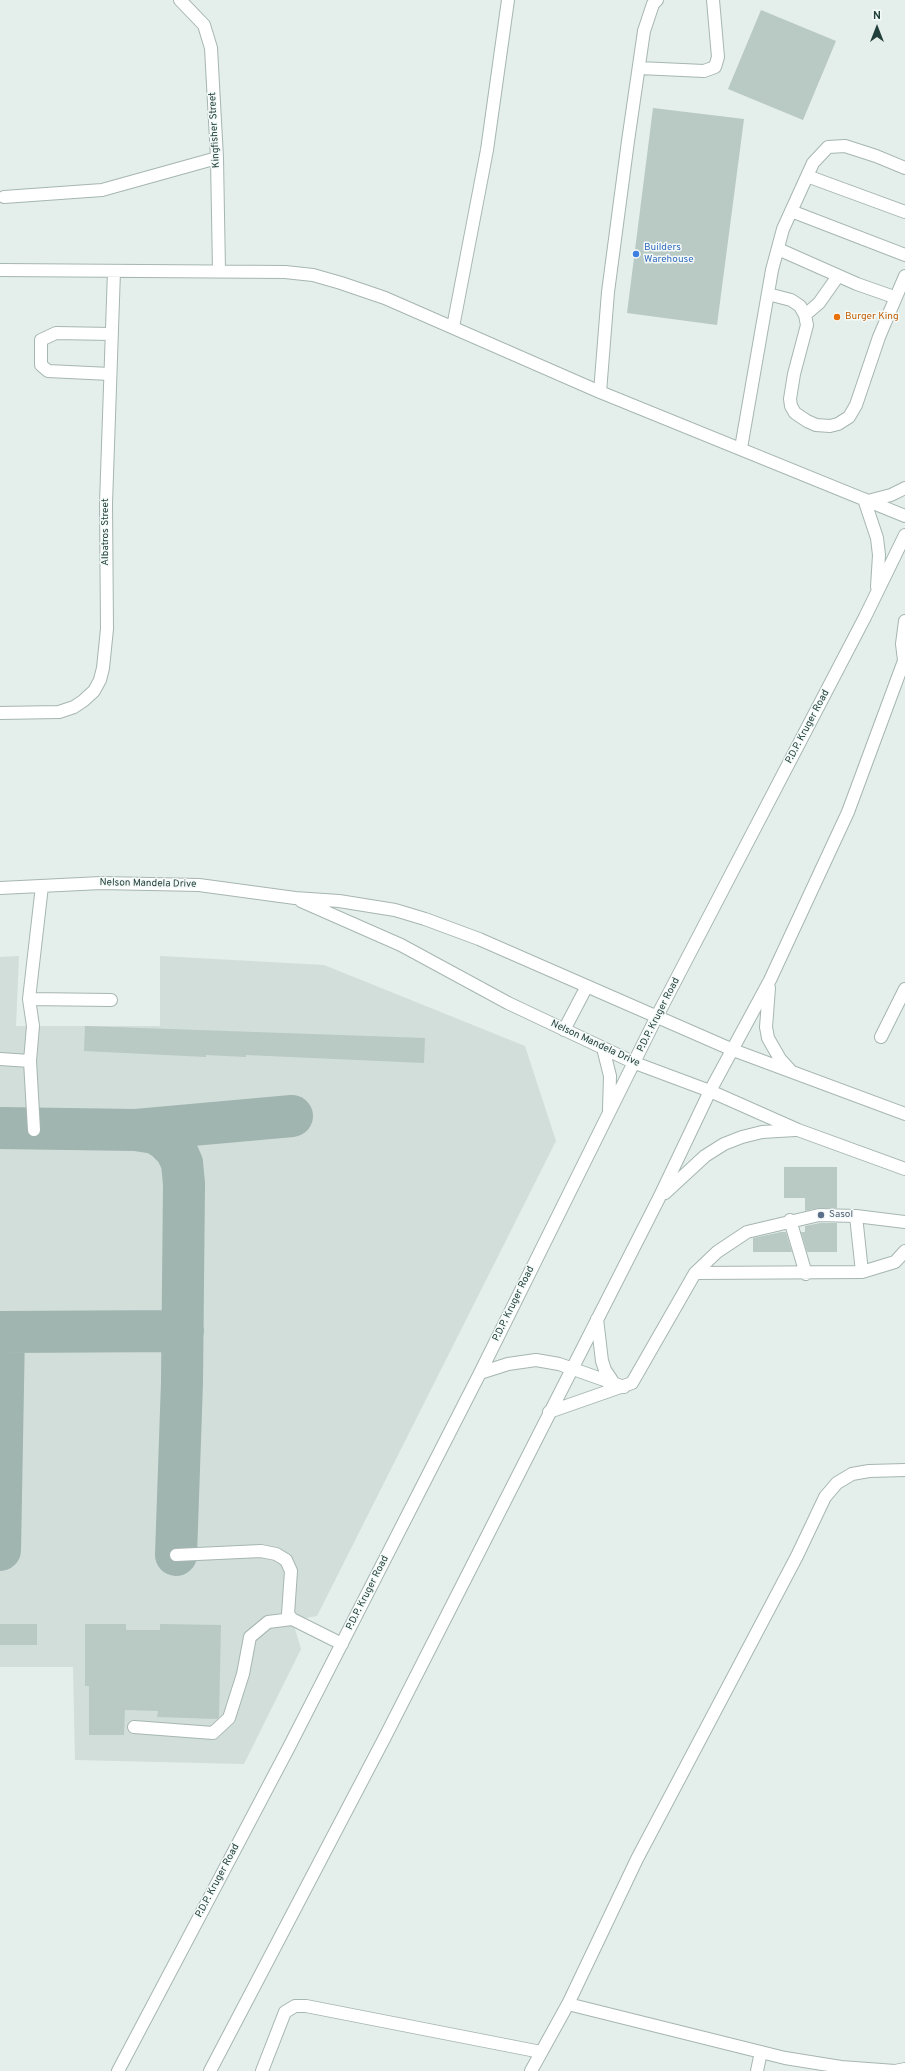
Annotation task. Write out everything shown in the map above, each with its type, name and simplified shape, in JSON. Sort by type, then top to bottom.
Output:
[{"type":"street","name":"Kingfisher Street","points":[[180,0],[204,25],[211,48],[217,158],[219,271]]},
{"type":"street","points":[[454,327],[487,150],[508,0]]},
{"type":"street","points":[[600,392],[608,292],[644,31],[652,4],[657,0]]},
{"type":"street","points":[[639,68],[704,71],[715,67],[718,57],[714,0]]},
{"type":"street","points":[[741,448],[768,294],[783,229],[813,163],[822,151],[828,147],[836,145],[845,146],[876,156],[905,168]]},
{"type":"street","points":[[4,196],[102,190],[217,158]]},
{"type":"street","points":[[808,176],[905,212]]},
{"type":"street","points":[[791,211],[905,254]]},
{"type":"street","points":[[778,249],[838,276],[894,297]]},
{"type":"street","points":[[0,270],[286,272],[313,276],[341,283],[385,298],[600,392],[741,448],[905,516]]},
{"type":"street","name":"Albatros Street","points":[[0,713],[42,713],[66,709],[83,701],[94,691],[100,680],[103,668],[107,629],[106,503],[114,271]]},
{"type":"street","points":[[805,315],[819,303],[838,276]]},
{"type":"street","points":[[768,294],[791,300],[800,306],[808,325],[794,374],[790,399],[791,406],[795,413],[816,426],[830,426],[838,424],[849,417],[856,405],[894,297],[905,276]]},
{"type":"street","points":[[110,374],[48,370],[41,365],[41,340],[56,333],[112,334]]},
{"type":"street","points":[[866,500],[891,495],[905,488]]},
{"type":"street","points":[[866,500],[877,538],[879,555],[876,595]]},
{"type":"street","name":"P.D.P. Kruger Road","points":[[118,2071],[342,1644],[480,1373],[656,1018],[876,595],[905,535]]},
{"type":"street","points":[[210,2071],[381,1744],[659,1198],[710,1091],[770,980],[848,812],[905,659],[902,644],[905,621]]},
{"type":"street","name":"Nelson Mandela Drive","points":[[0,888],[101,883],[199,885],[295,898],[340,901],[395,910],[425,919],[479,939],[588,986],[656,1018],[733,1050],[905,1114]]},
{"type":"street","points":[[34,1130],[30,1062],[33,1026],[29,999],[42,886]]},
{"type":"street","name":"Nelson Mandela Drive","points":[[295,898],[401,945],[508,1003],[635,1063],[710,1091],[798,1130],[905,1169]]},
{"type":"street","points":[[770,980],[766,1020],[768,1038],[780,1059],[792,1073]]},
{"type":"street","points":[[564,1030],[588,986]]},
{"type":"street","points":[[881,1037],[905,988]]},
{"type":"street","points":[[29,999],[111,1000]]},
{"type":"street","points":[[603,1048],[610,1076],[609,1113]]},
{"type":"street","points":[[0,1060],[30,1062]]},
{"type":"street","points":[[659,1198],[705,1156],[724,1144],[742,1137],[762,1132],[798,1130]]},
{"type":"street","points":[[549,1412],[619,1386],[632,1383],[695,1273],[717,1252],[747,1232],[790,1220],[819,1215],[856,1216],[905,1222]]},
{"type":"street","points":[[856,1216],[862,1272]]},
{"type":"street","points":[[790,1220],[806,1274]]},
{"type":"street","points":[[695,1273],[806,1274],[862,1272],[895,1262],[905,1251]]},
{"type":"street","points":[[597,1319],[602,1361],[605,1370],[619,1386]]},
{"type":"street","points":[[480,1373],[508,1364],[536,1360],[559,1364],[571,1370],[619,1386]]},
{"type":"street","points":[[531,2071],[568,2004],[637,1859],[797,1556],[825,1497],[837,1483],[852,1474],[869,1471],[905,1470]]},
{"type":"street","points":[[176,1555],[261,1551],[276,1554],[286,1560],[291,1572],[288,1614],[292,1619],[342,1644]]},
{"type":"street","points":[[134,1727],[213,1733],[229,1718],[243,1674],[250,1637],[268,1622],[292,1619]]},
{"type":"street","points":[[568,2004],[761,2052],[842,2067],[895,2070],[905,2069]]},
{"type":"street","points":[[262,2071],[286,2012],[295,2006],[306,2006],[541,2052]]},
{"type":"street","points":[[757,2071],[761,2052]]},
{"type":"shaded area","points":[[19,956],[16,1026],[160,1026],[160,956],[324,965],[525,1046],[556,1141],[317,1616],[301,1619],[295,1629],[301,1649],[244,1764],[75,1760],[73,1667],[0,1667],[0,957]]},
{"type":"building","points":[[761,10],[836,41],[803,120],[728,89]]},
{"type":"building","points":[[653,108],[744,119],[717,325],[627,313]]},
{"type":"building","points":[[85,1026],[425,1038],[424,1063],[246,1055],[246,1057],[206,1055],[206,1057],[84,1051]]},
{"type":"building","points":[[784,1167],[837,1167],[837,1208],[819,1208],[805,1211],[805,1198],[784,1198]]},
{"type":"building","points":[[820,1223],[837,1223],[837,1252],[807,1252],[801,1232],[805,1232],[805,1226]]},
{"type":"building","points":[[786,1232],[792,1252],[753,1252],[753,1238]]},
{"type":"building","points":[[0,1624],[37,1624],[37,1645],[0,1645]]},
{"type":"building","points":[[85,1624],[126,1624],[126,1630],[160,1630],[160,1624],[221,1625],[219,1717],[217,1719],[157,1717],[158,1711],[125,1710],[124,1735],[89,1735],[89,1686],[85,1686]]},
{"type":"taxiway","points":[[136,1130],[292,1116]]},
{"type":"taxiway","points":[[0,1128],[136,1130],[155,1133],[165,1139],[176,1150],[182,1163],[184,1184],[182,1382],[176,1555]]},
{"type":"taxiway","points":[[0,1332],[183,1331]]},
{"type":"taxiway","points":[[0,1550],[4,1332]]},
{"type":"place","name":"Builders Warehouse","points":[[636,254]]},
{"type":"place","name":"Burger King","points":[[837,317]]},
{"type":"place","name":"Sasol","points":[[821,1215]]}]
